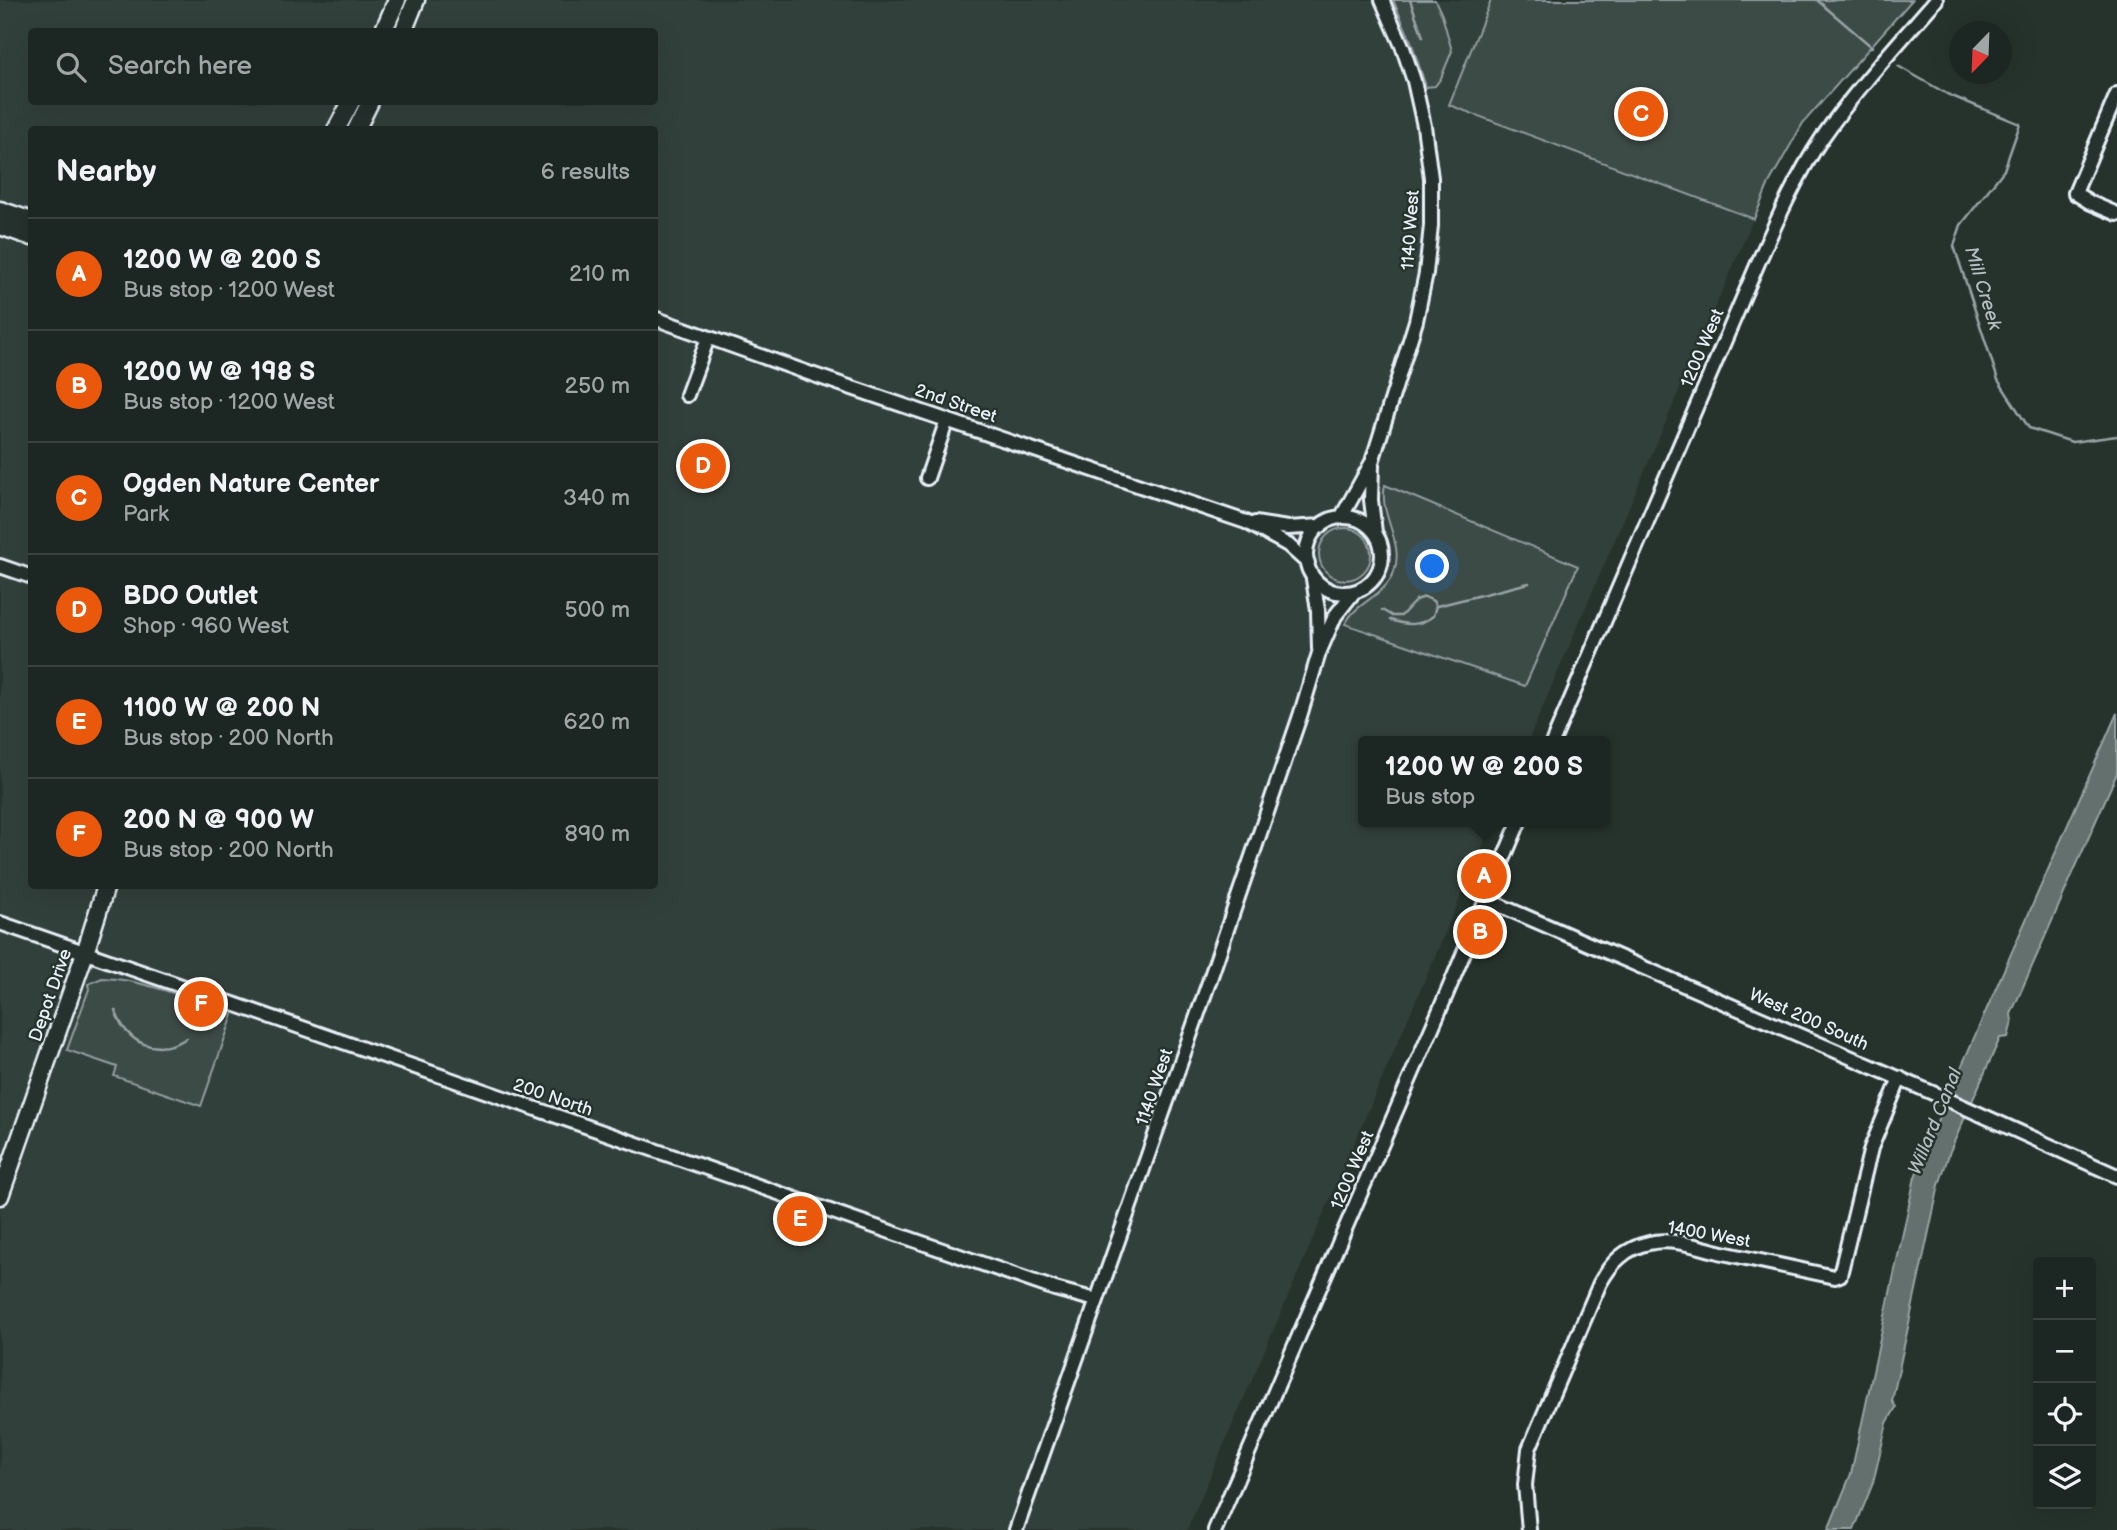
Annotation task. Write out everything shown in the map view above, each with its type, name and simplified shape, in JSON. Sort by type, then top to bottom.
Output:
[{"type":"main road","points":[[385,28],[397,0]]},
{"type":"main road","points":[[405,28],[416,0]]},
{"type":"main road","points":[[338,126],[349,105]]},
{"type":"main road","points":[[358,126],[368,105]]},
{"type":"main road","points":[[0,210],[28,220]]},
{"type":"main road","points":[[0,226],[28,236]]},
{"type":"main road","name":"Depot Drive","points":[[0,1196],[105,889]]},
{"type":"street","name":"1140 West","points":[[1342,516],[1372,461],[1416,321],[1426,273],[1431,226],[1431,178],[1424,126],[1410,70],[1382,0]]},
{"type":"street","name":"1200 West","points":[[1555,736],[1758,263],[1789,197],[1817,147],[1846,106],[1936,0]]},
{"type":"street","points":[[2117,94],[2075,193],[2117,214]]},
{"type":"street","name":"2nd Street","points":[[658,319],[1246,522],[1288,545],[1308,564]]},
{"type":"street","points":[[687,395],[708,338]]},
{"type":"street","points":[[927,478],[947,420]]},
{"type":"street","name":"1140 West","points":[[1372,461],[1371,500],[1375,532]]},
{"type":"street","points":[[1342,516],[1355,518],[1375,532],[1382,555],[1380,567],[1366,587],[1343,593],[1321,587],[1313,579],[1308,564],[1309,542],[1321,526],[1342,516]]},
{"type":"street","name":"2nd Street","points":[[1246,522],[1288,528],[1321,526]]},
{"type":"street","points":[[0,566],[28,576]]},
{"type":"street","name":"1140 West","points":[[1313,579],[1318,610],[1319,653]]},
{"type":"street","name":"1140 West","points":[[1016,1530],[1202,1002],[1319,653],[1335,616],[1354,592]]},
{"type":"street","name":"1200 West","points":[[1215,1530],[1516,827]]},
{"type":"street","name":"West 200 South","points":[[1485,899],[1976,1111],[2117,1176]]},
{"type":"street","name":"200 North","points":[[0,923],[768,1191],[1055,1289],[1096,1300]]},
{"type":"street","name":"1400 West","points":[[1529,1530],[1525,1485],[1529,1449],[1608,1269],[1618,1257],[1632,1248],[1651,1242],[1678,1243],[1835,1277],[1840,1275],[1871,1148],[1900,1079]]},
{"type":"shaded area","points":[[0,0],[1492,0],[1450,106],[1753,220],[1530,736],[1358,736],[1358,827],[1491,827],[1187,1530],[0,1530]]},
{"type":"shaded area","points":[[1393,0],[1435,0],[1452,51],[1435,86],[1426,87],[1411,41]]},
{"type":"shaded area","points":[[1491,0],[1912,0],[1803,123],[1769,183],[1754,219],[1449,105]]},
{"type":"shaded area","points":[[1385,485],[1578,566],[1525,686],[1345,624],[1356,610],[1384,587],[1394,572],[1396,550],[1385,507]]},
{"type":"shaded area","points":[[1345,528],[1364,535],[1371,554],[1364,573],[1345,580],[1326,573],[1319,554],[1326,535]]},
{"type":"shaded area","points":[[2117,713],[2117,773],[2011,1014],[2008,1037],[2000,1038],[1950,1151],[1939,1185],[1892,1401],[1896,1407],[1887,1423],[1873,1483],[1854,1530],[1828,1530],[1851,1474],[1915,1177]]},
{"type":"shaded area","points":[[102,978],[151,986],[233,1015],[201,1106],[114,1076],[117,1067],[67,1050],[89,989],[88,984]]},
{"type":"waterway","points":[[1410,0],[1423,37]]},
{"type":"waterway","name":"Mill Creek","points":[[1817,0],[1872,47]]},
{"type":"waterway","name":"Mill Creek","points":[[1898,66],[1947,94],[2020,124],[2004,170],[1961,225],[1954,246],[1998,380],[2029,428],[2072,442],[2117,436]]},
{"type":"waterway","points":[[1437,606],[1529,583]]},
{"type":"waterway","points":[[1382,610],[1392,616],[1401,616],[1416,600],[1425,597],[1436,606],[1433,616],[1423,622],[1407,624],[1390,620]]},
{"type":"waterway","points":[[115,1010],[127,1031],[144,1044],[164,1046],[187,1038]]},
{"type":"place","name":"Ogden Nature Center","points":[[1641,114]]},
{"type":"place","name":"BDO Outlet","points":[[703,466]]},
{"type":"place","name":"1200 W @ 200 S","points":[[1484,876]]},
{"type":"place","name":"1200 W @ 198 S","points":[[1480,932]]},
{"type":"place","name":"200 N @ 900 W","points":[[201,1004]]},
{"type":"place","name":"1100 W @ 200 N","points":[[800,1219]]},
{"type":"water label","name":"Willard Canal","points":[[1934,1121]]}]
